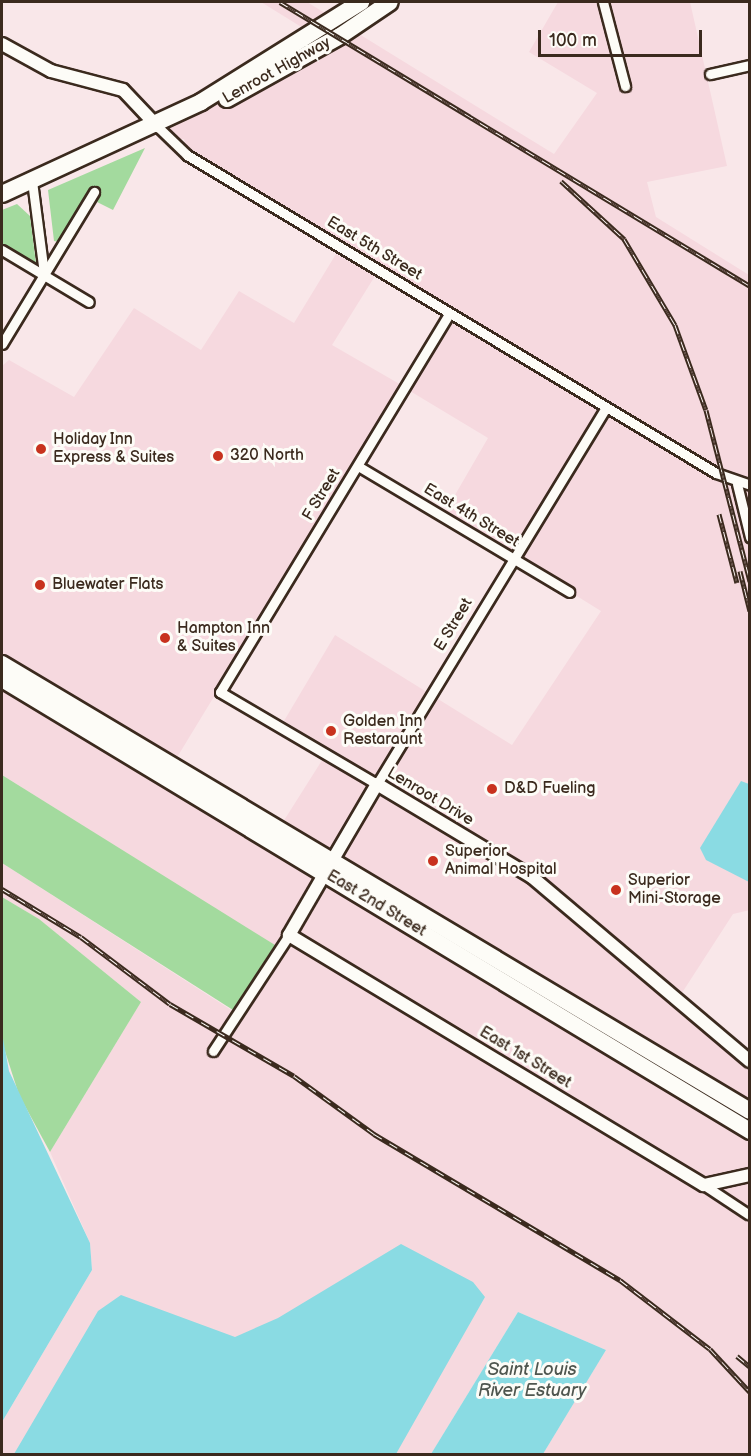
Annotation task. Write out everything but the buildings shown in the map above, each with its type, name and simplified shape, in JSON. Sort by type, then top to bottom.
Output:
[{"type":"highway","name":"Lenroot Highway","points":[[157,126],[261,68],[361,2]]},
{"type":"highway","name":"Lenroot Highway","points":[[2,194],[248,89],[390,2]]},
{"type":"highway","name":"East 2nd Street","points":[[2,664],[329,867],[691,1086],[750,1131]]},
{"type":"highway","name":"East 2nd Street","points":[[2,679],[329,867]]},
{"type":"highway","name":"East 2nd Street","points":[[691,1086],[750,1111]]},
{"type":"street","points":[[603,2],[624,86]]},
{"type":"street","name":"East 5th Street","points":[[2,44],[51,72],[123,90],[187,155],[606,408],[737,484]]},
{"type":"street","points":[[710,74],[750,65]]},
{"type":"street","points":[[32,181],[43,275]]},
{"type":"street","points":[[2,344],[94,192]]},
{"type":"street","points":[[2,250],[89,302]]},
{"type":"street","name":"F Street","points":[[220,692],[449,314]]},
{"type":"street","name":"E Street","points":[[213,1051],[289,934],[377,784],[606,408]]},
{"type":"street","name":"East 4th Street","points":[[358,466],[569,592]]},
{"type":"street","points":[[750,485],[737,484],[750,537]]},
{"type":"street","name":"Lenroot Drive","points":[[220,692],[532,877],[750,1061]]},
{"type":"street","name":"East 1st Street","points":[[289,934],[704,1185]]},
{"type":"street","points":[[704,1185],[750,1175]]},
{"type":"street","points":[[704,1185],[748,1214]]},
{"type":"shaded area","points":[[261,2],[307,2],[554,154],[597,93],[529,52],[558,2],[690,2],[727,166],[647,182],[656,217],[749,275],[750,910],[733,914],[678,999],[749,1061],[749,1454],[543,1454],[606,1350],[518,1312],[431,1454],[2,1454],[2,1422],[92,1270],[90,1243],[50,1152],[141,1002],[39,919],[2,897],[2,863],[239,1015],[279,949],[2,775],[2,679],[687,1093],[695,1079],[283,822],[326,754],[281,726],[335,635],[512,745],[601,611],[444,514],[488,438],[405,388],[449,315],[187,155],[184,139],[168,141],[157,126],[218,104],[324,41]]},
{"type":"shaded area","points":[[336,254],[375,276],[332,345],[403,386],[176,759],[2,654],[2,366],[9,360],[74,397],[134,308],[201,350],[239,291],[294,323]]},
{"type":"green space","points":[[145,148],[113,210],[97,202],[101,193],[92,189],[59,242],[54,241],[48,190]]},
{"type":"green space","points":[[17,204],[30,216],[36,263],[2,244],[2,210]]},
{"type":"green space","points":[[2,775],[275,945],[233,1010],[2,863]]},
{"type":"green space","points":[[2,897],[39,919],[141,1002],[50,1152],[19,1095],[3,1045]]},
{"type":"water","points":[[741,781],[749,784],[749,882],[706,860],[700,848]]},
{"type":"water","points":[[2,1033],[9,1071],[90,1243],[92,1270],[2,1422]]},
{"type":"water","points":[[401,1244],[473,1282],[485,1297],[396,1454],[14,1454],[98,1311],[121,1295],[235,1337],[278,1318]]},
{"type":"water","name":"Saint Louis River Estuary","points":[[518,1312],[606,1350],[543,1454],[431,1454]]},
{"type":"railway","points":[[280,2],[750,286]]},
{"type":"railway","points":[[561,181],[624,239],[675,325],[706,410],[750,581]]},
{"type":"railway","points":[[719,514],[737,583]]},
{"type":"railway","points":[[740,571],[750,611]]},
{"type":"railway","points":[[2,889],[81,937],[170,1004],[294,1076],[374,1134],[620,1280],[710,1349],[750,1392]]},
{"type":"railway","points":[[737,1356],[750,1367]]},
{"type":"place","name":"Holiday Inn Express & Suites","points":[[41,449]]},
{"type":"place","name":"320 North","points":[[218,456]]},
{"type":"place","name":"Bluewater Flats","points":[[40,585]]},
{"type":"place","name":"Hampton Inn & Suites","points":[[165,638]]},
{"type":"place","name":"Golden Inn Restaraunt","points":[[331,731]]},
{"type":"place","name":"D&D Fueling","points":[[492,789]]},
{"type":"place","name":"Superior Animal Hospital","points":[[433,861]]},
{"type":"place","name":"Superior Mini-Storage","points":[[616,890]]}]
